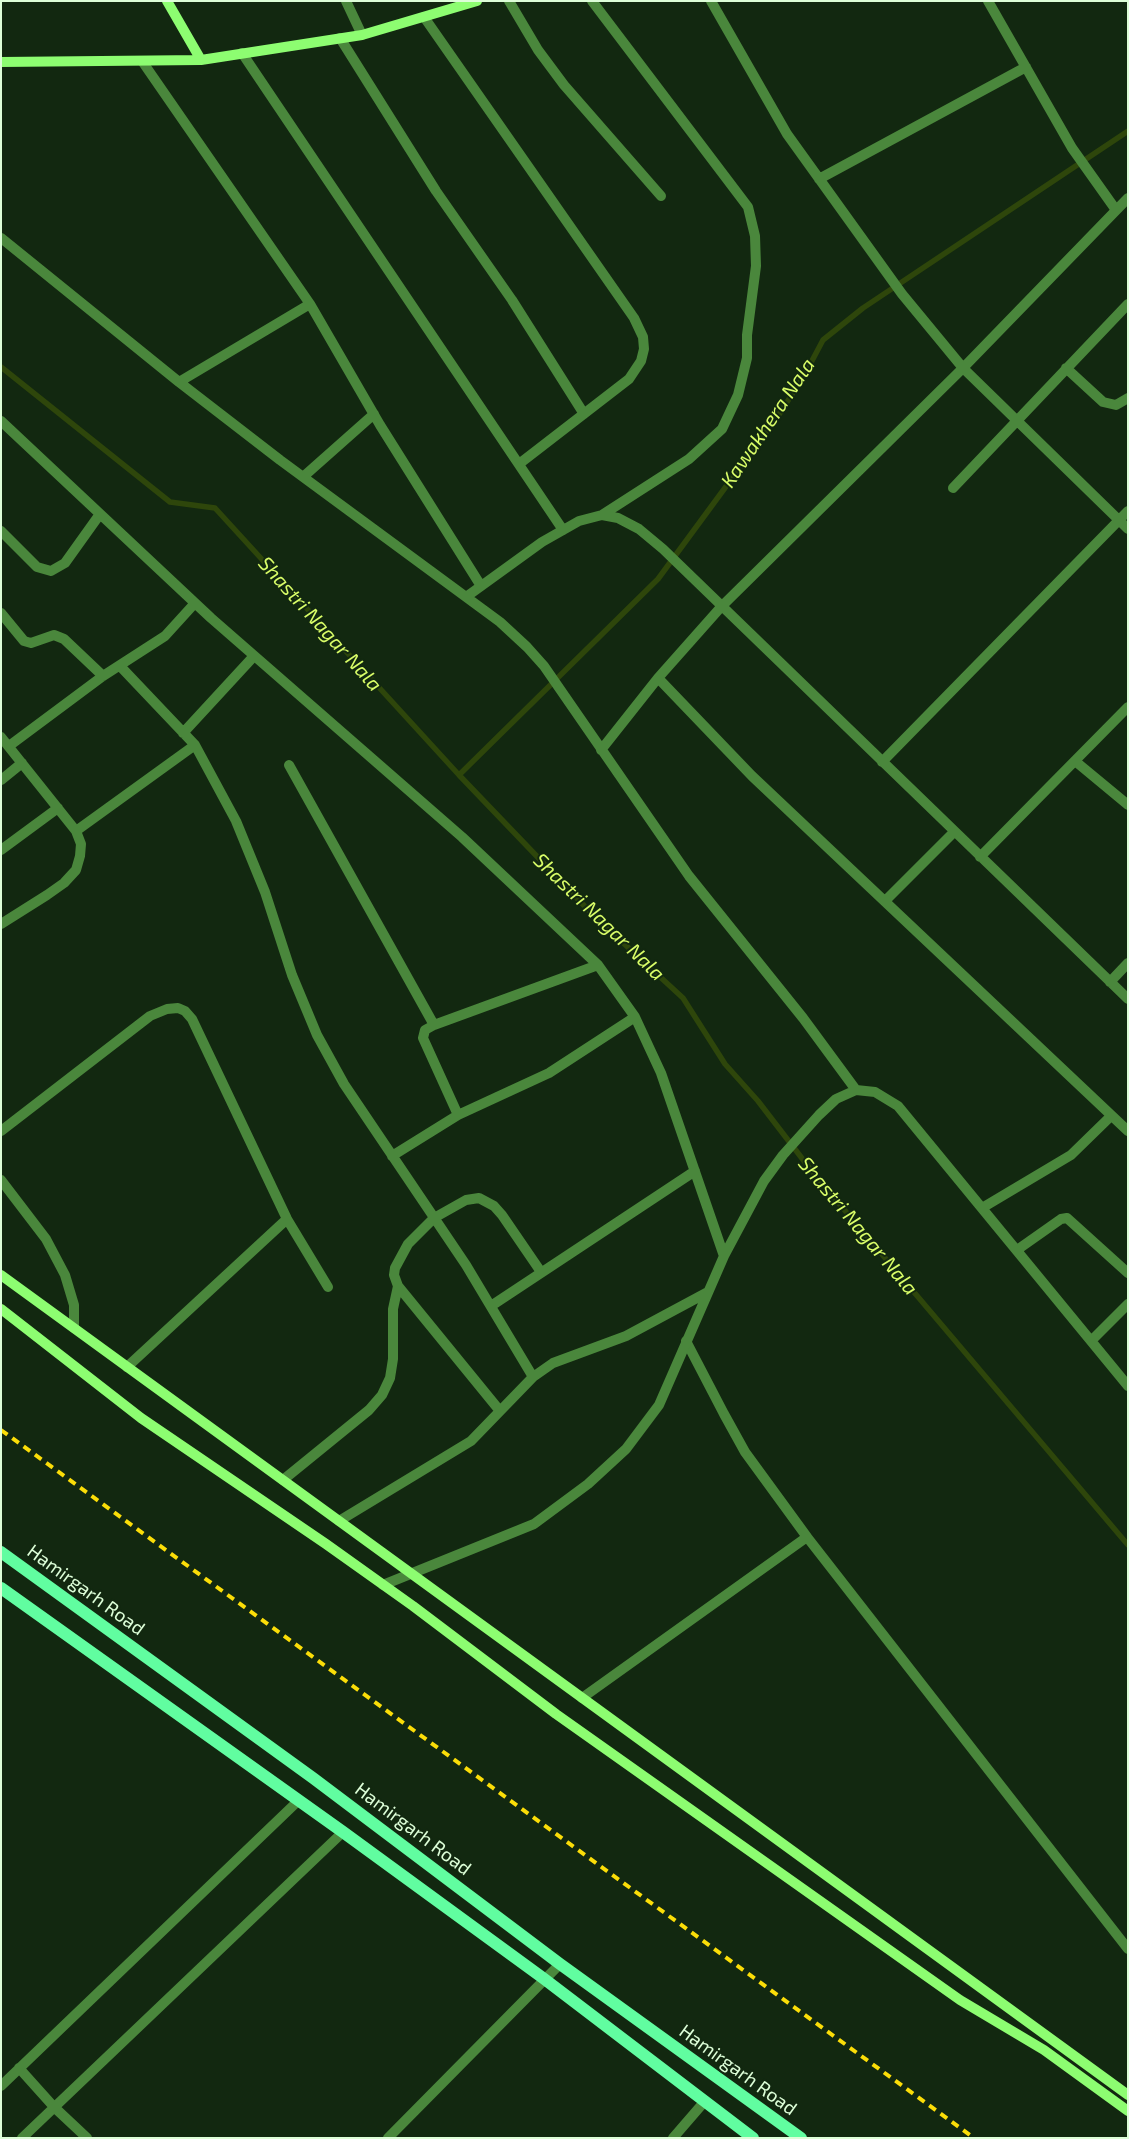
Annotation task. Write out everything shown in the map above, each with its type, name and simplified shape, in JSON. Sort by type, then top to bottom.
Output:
[{"type":"main road","name":"Hamirgarh Road","points":[[1,1552],[313,1778],[560,1964],[801,2138]]},
{"type":"main road","points":[[1,1588],[343,1832],[543,1978],[753,2138]]},
{"type":"street","points":[[167,1],[200,60]]},
{"type":"street","points":[[346,1],[362,35]]},
{"type":"street","points":[[1,62],[200,60],[362,35],[477,1]]},
{"type":"street","points":[[509,1],[538,50],[564,85],[661,196]]},
{"type":"street","points":[[466,597],[542,542],[579,521],[602,515],[689,459],[722,429],[738,395],[747,358],[747,335],[756,266],[755,236],[748,207],[592,1]]},
{"type":"street","points":[[711,1],[787,134],[902,294],[963,368],[1128,529]]},
{"type":"street","points":[[993,3],[1026,67],[1072,148],[1116,210]]},
{"type":"street","points":[[424,17],[634,318],[643,337],[644,350],[636,370],[629,379],[519,464]]},
{"type":"street","points":[[340,38],[436,191],[512,300],[584,414]]},
{"type":"street","points":[[242,53],[563,530]]},
{"type":"street","points":[[142,61],[310,304],[374,414],[481,586]]},
{"type":"street","points":[[819,178],[1026,67]]},
{"type":"street","points":[[601,750],[658,678],[721,607],[963,368],[1128,198]]},
{"type":"street","points":[[1,238],[179,382],[303,477],[500,622],[527,647],[544,666],[689,876],[803,1018],[856,1090]]},
{"type":"street","points":[[179,382],[310,304]]},
{"type":"street","points":[[953,488],[1128,304]]},
{"type":"street","points":[[1066,368],[1103,402],[1116,405],[1128,398]]},
{"type":"street","points":[[303,477],[374,414]]},
{"type":"street","points":[[1,421],[195,603],[462,837],[598,965],[635,1017],[664,1082],[724,1256]]},
{"type":"street","points":[[882,762],[1128,511]]},
{"type":"street","points":[[1,531],[37,567],[51,571],[65,563],[100,514]]},
{"type":"street","points":[[602,515],[618,518],[639,529],[663,549],[1128,999]]},
{"type":"street","points":[[9,746],[103,676],[165,636],[195,603]]},
{"type":"street","points":[[1,612],[24,641],[31,643],[54,635],[64,639],[103,676]]},
{"type":"street","points":[[183,733],[254,656]]},
{"type":"street","points":[[120,666],[194,745],[236,820],[265,892],[292,975],[317,1035],[344,1084],[466,1265],[533,1377]]},
{"type":"street","points":[[658,678],[752,776],[1128,1131]]},
{"type":"street","points":[[980,857],[1128,707]]},
{"type":"street","points":[[1,737],[76,831],[82,844],[76,870],[64,883],[47,896],[1,924]]},
{"type":"street","points":[[76,831],[194,745]]},
{"type":"street","points":[[1075,761],[1128,805]]},
{"type":"street","points":[[1,780],[22,763]]},
{"type":"street","points":[[289,765],[434,1025]]},
{"type":"street","points":[[1,850],[58,808]]},
{"type":"street","points":[[885,901],[954,832]]},
{"type":"street","points":[[1110,982],[1128,963]]},
{"type":"street","points":[[458,1115],[423,1038],[424,1030],[598,965]]},
{"type":"street","points":[[1,1132],[159,1010],[178,1008],[185,1011],[192,1018],[287,1219],[328,1287]]},
{"type":"street","points":[[392,1156],[458,1115],[549,1073],[635,1017]]},
{"type":"street","points":[[383,1585],[534,1524],[588,1484],[626,1448],[658,1405],[724,1256],[764,1181],[782,1155],[819,1115],[836,1100],[856,1090],[875,1092],[898,1106],[1128,1386]]},
{"type":"street","points":[[982,1208],[1071,1155],[1111,1116]]},
{"type":"street","points":[[491,1306],[695,1171]]},
{"type":"street","points":[[1,1180],[46,1239],[65,1275],[74,1305],[74,1328]]},
{"type":"street","points":[[500,1410],[398,1286],[394,1275],[400,1257],[408,1244],[434,1218],[466,1200],[479,1198],[502,1215],[541,1272]]},
{"type":"street","points":[[1017,1250],[1061,1218],[1067,1218],[1128,1273]]},
{"type":"street","points":[[127,1367],[287,1219]]},
{"type":"street","points":[[1,1275],[1128,2095]]},
{"type":"street","points":[[283,1480],[369,1410],[382,1395],[390,1378],[393,1359],[393,1309],[398,1286]]},
{"type":"street","points":[[339,1521],[449,1456],[471,1440],[533,1377],[552,1363],[626,1336],[708,1292]]},
{"type":"street","points":[[1092,1340],[1128,1304]]},
{"type":"street","points":[[1,1309],[141,1418],[383,1585],[556,1714],[944,1989],[1044,2050],[1128,2111]]},
{"type":"street","points":[[686,1342],[746,1452],[807,1537],[1128,1949]]},
{"type":"street","points":[[582,1698],[807,1537]]},
{"type":"street","points":[[1,2086],[298,1801]]},
{"type":"street","points":[[22,2138],[343,1832]]},
{"type":"street","points":[[388,2138],[543,1978],[560,1964]]},
{"type":"street","points":[[19,2068],[54,2107],[87,2138]]},
{"type":"street","points":[[673,2138],[705,2101]]},
{"type":"waterway","name":"Kawakhera Nala","points":[[459,775],[658,579],[780,413],[805,374],[823,340],[863,308],[1128,131]]},
{"type":"waterway","name":"Shastri Nagar Nala","points":[[1,367],[170,502],[215,508],[459,775],[594,916],[683,998],[725,1064],[758,1101],[814,1174],[1128,1545]]},
{"type":"railway","points":[[1,1430],[974,2138]]}]
